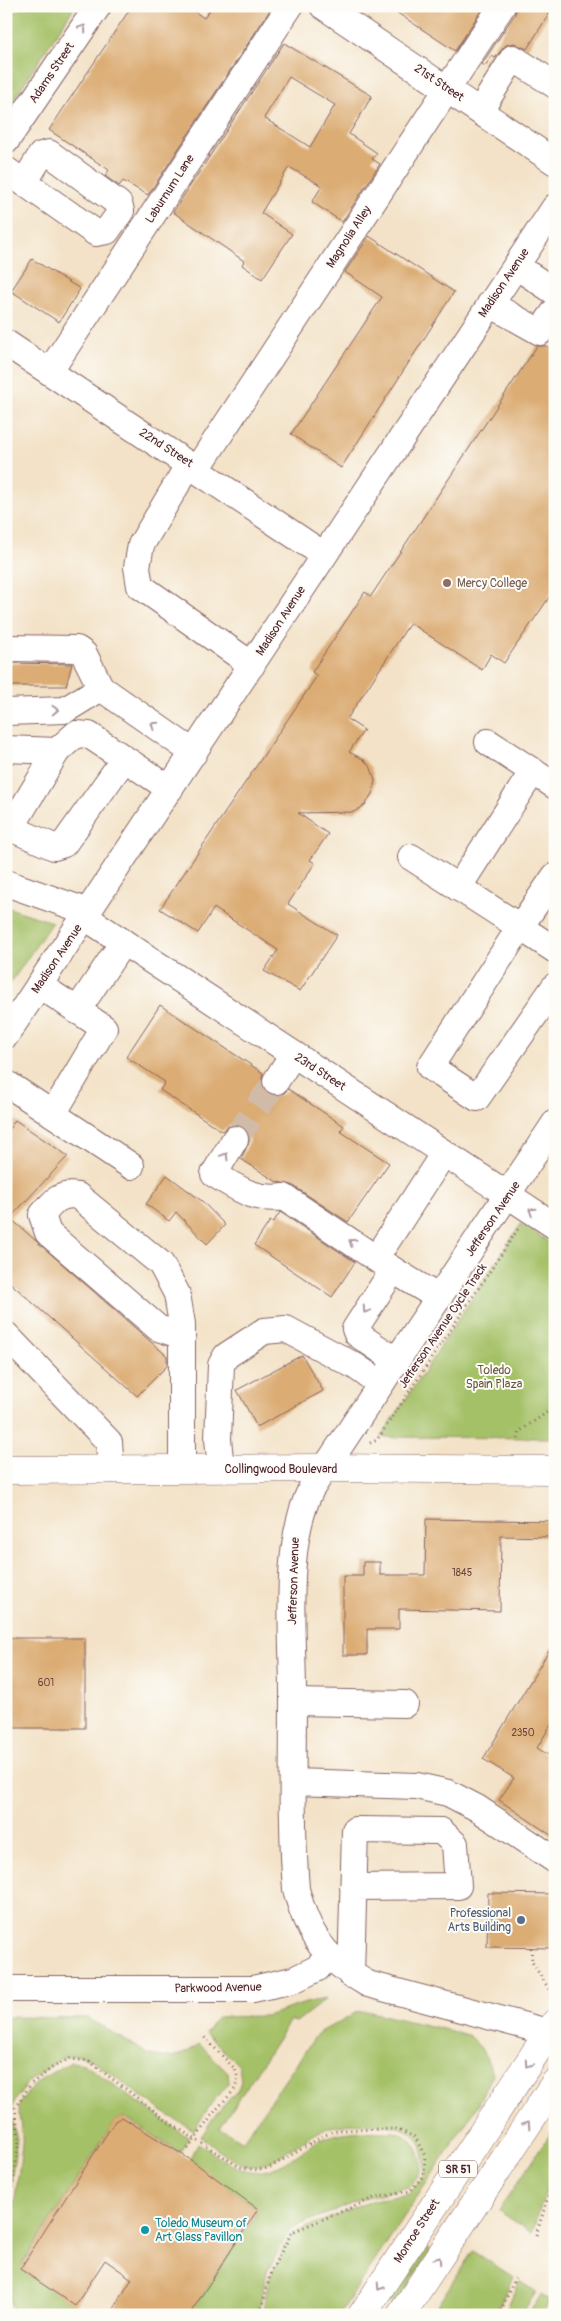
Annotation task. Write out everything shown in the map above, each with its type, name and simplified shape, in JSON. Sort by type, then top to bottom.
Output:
[{"type":"main road","name":"Collingwood Boulevard","points":[[6,1470],[324,1468],[555,1470]]},
{"type":"main road","name":"Monroe Street","points":[[362,2315],[553,2030]]},
{"type":"main road","name":"SR 51","points":[[401,2315],[555,2083]]},
{"type":"street","name":"Adams Street","points":[[6,141],[98,6]]},
{"type":"street","name":"Laburnum Lane","points":[[50,371],[290,6]]},
{"type":"street","name":"21st Street","points":[[323,6],[555,162]]},
{"type":"street","name":"Magnolia Alley","points":[[252,665],[140,586],[137,567],[141,545],[502,6]]},
{"type":"street","points":[[480,111],[514,58],[555,85]]},
{"type":"street","name":"Madison Avenue","points":[[6,1035],[555,207]]},
{"type":"street","points":[[516,266],[555,292]]},
{"type":"street","points":[[490,304],[540,332],[555,311]]},
{"type":"street","name":"22nd Street","points":[[6,343],[324,555]]},
{"type":"street","points":[[6,648],[76,649],[84,654],[101,688],[194,753]]},
{"type":"street","points":[[6,712],[65,710],[101,688]]},
{"type":"street","points":[[124,759],[64,844],[54,847],[9,827],[57,751],[76,734],[89,735],[170,790]]},
{"type":"street","points":[[488,742],[555,786]]},
{"type":"street","points":[[6,748],[57,751]]},
{"type":"street","points":[[458,888],[533,771]]},
{"type":"street","points":[[411,857],[555,950]]},
{"type":"street","points":[[555,876],[430,1067],[477,1098],[555,986]]},
{"type":"street","name":"23rd Street","points":[[6,883],[87,915],[123,942],[555,1226]]},
{"type":"street","points":[[78,1011],[123,942]]},
{"type":"street","points":[[39,985],[104,1028],[53,1114]]},
{"type":"street","points":[[276,1081],[293,1054]]},
{"type":"street","points":[[6,1083],[131,1166]]},
{"type":"street","name":"Jefferson Avenue","points":[[328,1956],[311,1933],[302,1913],[296,1889],[293,1782],[294,1539],[301,1510],[324,1468],[440,1298],[555,1123]]},
{"type":"street","points":[[235,1139],[214,1174],[250,1195],[268,1199],[284,1197],[393,1270],[440,1298]]},
{"type":"street","points":[[386,1244],[444,1153]]},
{"type":"street","points":[[182,1336],[158,1328],[48,1233],[42,1215],[54,1201],[67,1194],[78,1196],[161,1264],[177,1294],[182,1336],[182,1469]]},
{"type":"street","points":[[393,1270],[355,1329],[357,1334],[397,1361]]},
{"type":"street","points":[[221,1469],[218,1440],[219,1375],[221,1364],[226,1356],[264,1331],[286,1329],[355,1366],[381,1384]]},
{"type":"street","points":[[6,1335],[109,1442],[111,1470]]},
{"type":"street","points":[[293,1702],[405,1704]]},
{"type":"street","points":[[293,1782],[418,1786],[448,1792],[477,1808],[555,1860]]},
{"type":"street","points":[[351,1975],[354,1887]]},
{"type":"street","points":[[328,1956],[351,1975],[368,1984],[388,1991],[553,2030]]},
{"type":"street","name":"Parkwood Avenue","points":[[6,1989],[253,1989],[293,1980],[318,1968],[328,1956]]},
{"type":"path","name":"Jefferson Avenue Cycle Track","points":[[377,1440],[524,1221]]},
{"type":"path","points":[[518,1439],[520,1431],[555,1407]]},
{"type":"path","points":[[532,1948],[532,1962],[550,1991]]},
{"type":"path","points":[[188,2149],[216,2110],[235,2089],[238,2078],[235,2069],[202,2035]]},
{"type":"path","points":[[6,2232],[19,2139],[15,2108],[31,2084],[53,2067],[70,2059],[89,2061],[174,2126],[240,2167],[257,2170],[269,2168],[339,2130],[396,2129],[415,2137],[421,2146],[424,2156],[424,2176],[410,2191],[374,2198],[292,2232],[271,2271],[260,2315]]},
{"type":"path","points":[[536,2235],[555,2176]]},
{"type":"path","points":[[500,2315],[515,2278]]},
{"type":"path","points":[[6,2284],[10,2315]]},
{"type":"path","points":[[237,2315],[252,2315]]},
{"type":"green space","points":[[26,6],[75,6],[6,111],[6,17]]},
{"type":"green space","points":[[6,907],[52,922],[6,990]]},
{"type":"green space","name":"Toledo Spain Plaza","points":[[521,1224],[555,1246],[555,1438],[381,1437]]},
{"type":"green space","points":[[326,1999],[296,2022],[290,2020],[220,2128],[242,2142],[317,2034],[357,2012],[366,2011],[468,2035],[483,2050],[493,2074],[478,2105],[339,2315],[262,2315],[269,2279],[291,2234],[374,2200],[409,2194],[425,2175],[423,2152],[419,2141],[411,2133],[393,2126],[356,2124],[325,2129],[279,2157],[254,2166],[240,2163],[219,2151],[201,2137],[215,2115],[238,2090],[241,2081],[239,2066],[206,2033],[217,2017],[266,2016],[309,2002]]},
{"type":"green space","points":[[6,2017],[88,2018],[148,2054],[162,2057],[175,2056],[187,2052],[199,2044],[228,2072],[229,2083],[211,2104],[194,2130],[163,2112],[92,2060],[80,2055],[63,2057],[27,2083],[13,2104],[11,2119],[17,2139],[6,2218]]},
{"type":"green space","points":[[71,2062],[84,2064],[189,2138],[180,2152],[126,2118],[122,2117],[115,2121],[22,2264],[25,2272],[89,2315],[13,2315],[8,2272],[11,2229],[22,2144],[19,2115],[20,2105],[27,2093],[38,2082]]},
{"type":"green space","points":[[555,2127],[555,2164],[532,2233],[499,2211]]},
{"type":"green space","points":[[395,2132],[409,2138],[416,2146],[421,2159],[421,2171],[414,2182],[408,2187],[371,2196],[291,2228],[267,2272],[258,2313],[209,2314],[193,2308],[255,2216],[257,2208],[190,2161],[198,2143],[234,2166],[244,2170],[255,2171],[266,2170],[279,2165],[318,2141],[335,2134]]},
{"type":"green space","points":[[426,2246],[431,2250],[395,2306],[389,2302]]},
{"type":"green space","points":[[473,2251],[513,2277],[495,2315],[431,2315]]},
{"type":"green space","points":[[519,2281],[536,2292],[521,2315],[504,2315]]},
{"type":"green space","points":[[541,2295],[550,2301],[542,2315],[528,2315]]},
{"type":"building","points":[[132,6],[186,6],[204,18],[213,6],[264,6],[270,10],[148,195],[123,181],[119,186],[105,176],[109,170],[49,130]]},
{"type":"building","points":[[387,6],[484,6],[455,51]]},
{"type":"building","points":[[517,6],[554,6],[527,49],[514,43],[506,45],[495,58],[492,56],[485,66],[482,64],[515,14]]},
{"type":"building","points":[[284,43],[372,96],[349,134],[377,153],[372,159],[380,164],[342,222],[312,202],[322,186],[289,167],[261,213],[292,234],[262,279],[242,265],[244,261],[173,212]],"holes":[[[289,77],[335,105],[310,147],[264,118]]]},
{"type":"building","points":[[369,236],[454,292],[341,468],[291,434],[382,297],[345,272]]},
{"type":"building","points":[[32,259],[80,289],[59,322],[11,291]]},
{"type":"building","points":[[537,346],[546,346],[555,352],[555,589],[504,663],[491,654],[482,670],[410,623],[347,719],[364,730],[349,752],[364,760],[371,768],[375,780],[373,792],[365,805],[354,812],[298,813],[328,834],[310,860],[315,863],[288,904],[337,935],[300,991],[264,971],[278,950],[214,908],[198,933],[160,909],[317,676],[312,672],[365,592],[371,596]]},
{"type":"building","points":[[6,663],[72,664],[66,686],[6,686]]},
{"type":"building","points":[[160,1005],[263,1073],[261,1081],[263,1088],[268,1093],[276,1096],[283,1094],[288,1089],[344,1126],[340,1131],[389,1163],[348,1222],[292,1185],[277,1182],[241,1159],[250,1140],[248,1132],[243,1126],[235,1124],[228,1126],[222,1131],[160,1090],[165,1082],[126,1057]]},
{"type":"building","points":[[15,1120],[68,1156],[10,1218],[167,1356],[167,1366],[137,1396],[6,1279],[6,1134]]},
{"type":"building","points":[[167,1175],[202,1201],[225,1225],[207,1244],[176,1212],[169,1221],[146,1204]]},
{"type":"building","points":[[280,1212],[355,1262],[332,1297],[254,1245],[270,1221],[273,1223]]},
{"type":"building","points":[[302,1355],[323,1391],[257,1427],[237,1390]]},
{"type":"building","points":[[426,1519],[555,1521],[555,1537],[501,1536],[500,1611],[399,1609],[399,1629],[367,1629],[367,1655],[343,1655],[343,1576],[363,1576],[363,1562],[380,1562],[380,1575],[425,1575]]},
{"type":"building","points":[[6,1638],[85,1638],[85,1728],[6,1728]]},
{"type":"building","points":[[555,1641],[555,1718],[537,1748],[555,1759],[555,1838],[499,1800],[514,1778],[483,1759]]},
{"type":"building","name":"Professional Arts Building","points":[[488,1893],[555,1894],[555,1948],[487,1947]]},
{"type":"building","name":"Toledo Museum of Art Glass Pavillon","points":[[122,2117],[191,2160],[258,2209],[189,2315],[109,2315],[132,2279],[105,2260],[75,2306],[20,2269],[115,2121]]},
{"type":"tunnel","points":[[235,1139],[276,1081]]},
{"type":"place","name":"Mercy College","points":[[447,583]]},
{"type":"place","name":"Professional Arts Building","points":[[521,1920]]},
{"type":"place","name":"Toledo Museum of Art Glass Pavillon","points":[[145,2230]]}]
